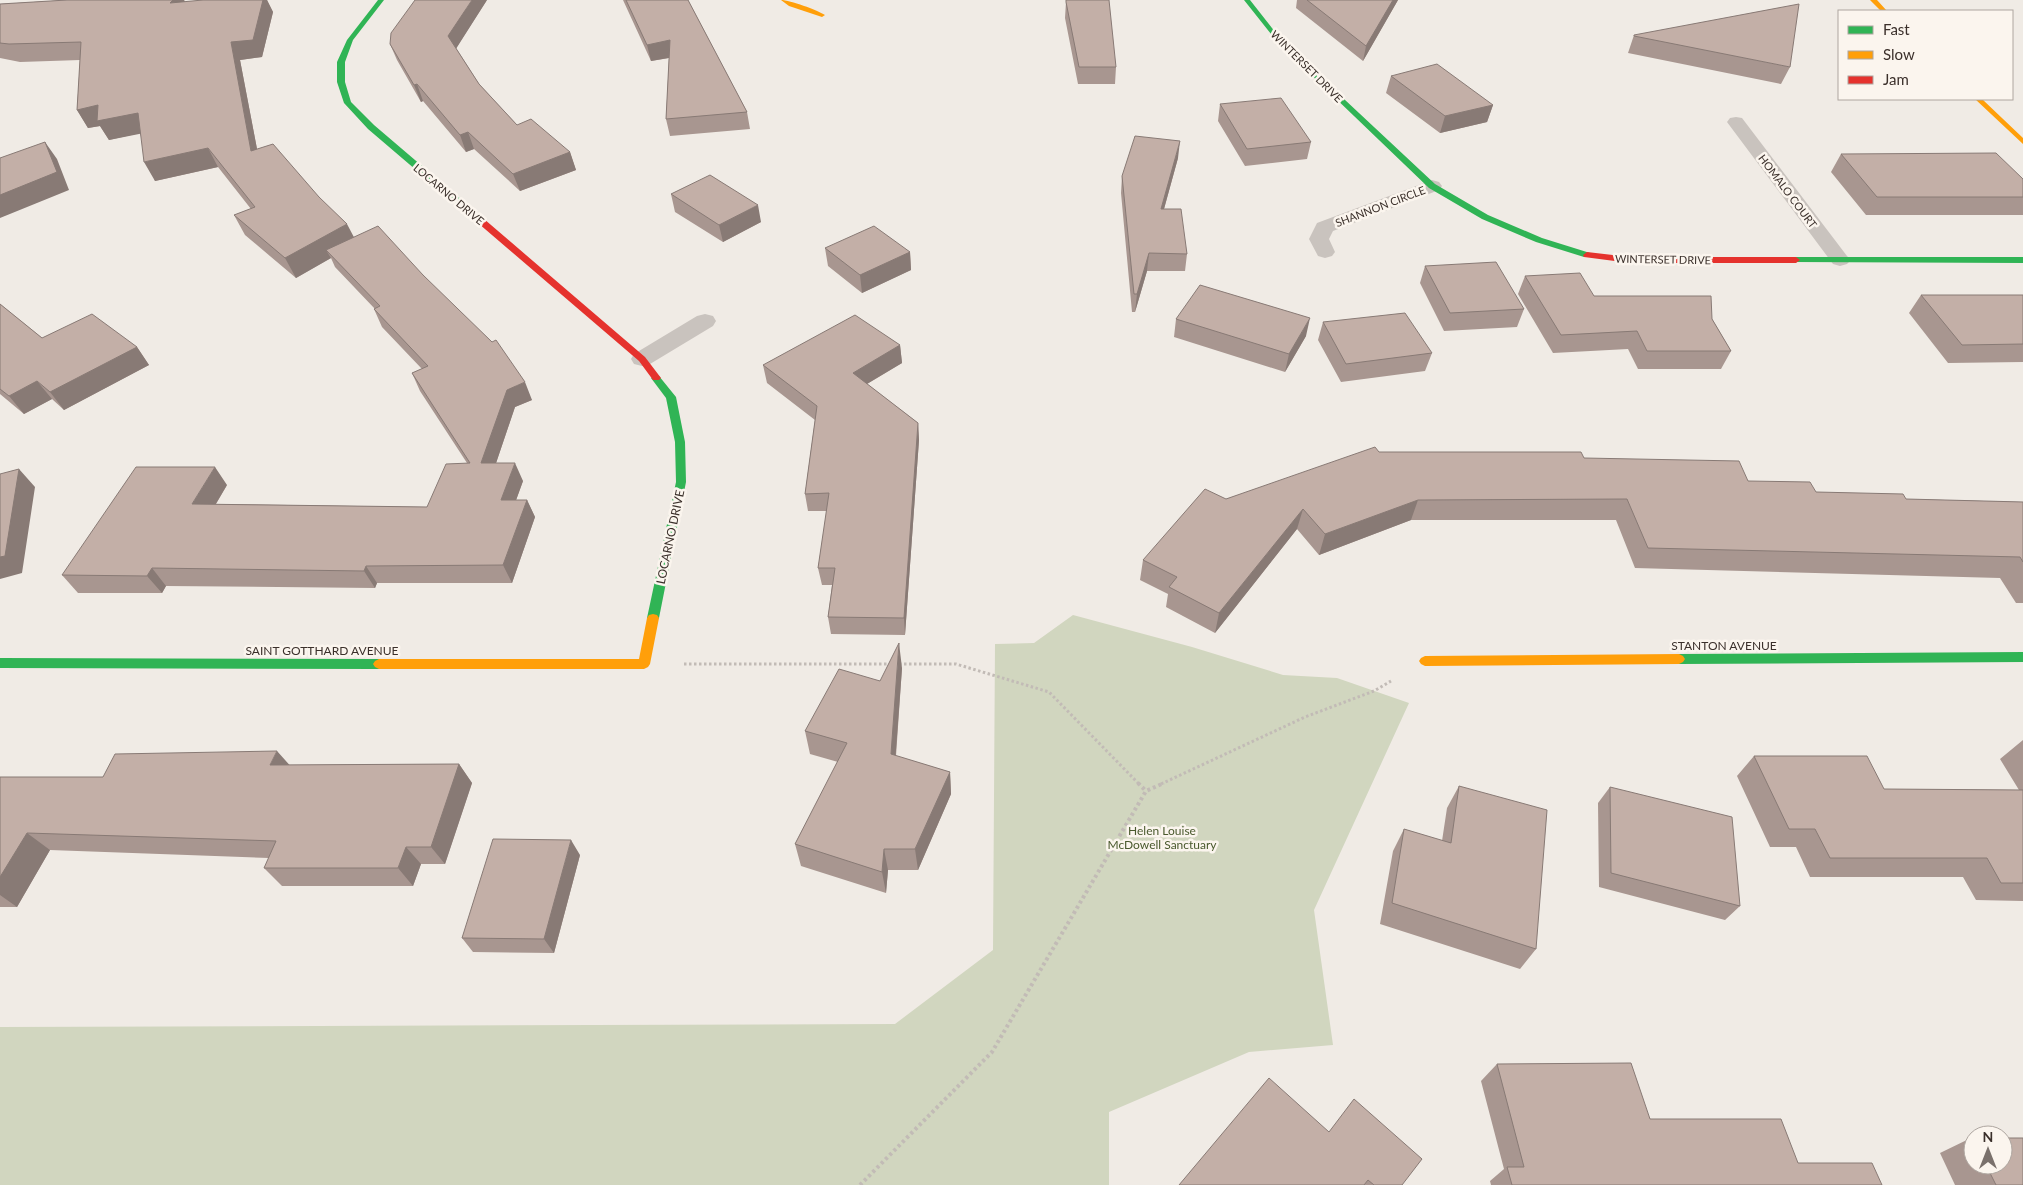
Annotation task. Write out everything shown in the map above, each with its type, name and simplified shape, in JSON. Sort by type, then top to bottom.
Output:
[{"type":"street","name":"LOCARNO DRIVE","points":[[381,0],[350,40],[341,62],[341,82],[348,103],[371,127],[642,359],[672,398],[680,442],[681,482],[644,664]]},
{"type":"street","points":[[784,0],[791,5],[822,16]]},
{"type":"street","name":"WINTERSET DRIVE","points":[[1247,0],[1281,44],[1432,186],[1485,217],[1539,240],[1582,254],[1630,260],[2023,260]]},
{"type":"street","points":[[1872,0],[1883,10]]},
{"type":"street","points":[[1979,100],[2023,142]]},
{"type":"street","name":"HOMALO COURT","points":[[1736,122],[1840,260]]},
{"type":"street","name":"SHANNON CIRCLE","points":[[1325,252],[1320,239],[1324,227],[1432,186]]},
{"type":"street","points":[[642,359],[705,321]]},
{"type":"street","name":"STANTON AVENUE","points":[[1425,661],[2023,657]]},
{"type":"street","name":"SAINT GOTTHARD AVENUE","points":[[0,663],[644,664]]},
{"type":"path","points":[[860,1185],[992,1052],[1146,791],[1305,717],[1374,691],[1425,661]]},
{"type":"path","points":[[644,664],[956,664],[1049,692],[1146,791]]},
{"type":"green space","name":"Helen Louise McDowell Sanctuary","points":[[1073,615],[1192,647],[1283,675],[1337,678],[1409,703],[1314,910],[1333,1045],[1249,1052],[1109,1112],[1109,1185],[0,1185],[0,1027],[895,1024],[993,950],[995,644],[1034,643]]},
{"type":"building","points":[[67,0],[173,0],[170,3],[203,0],[263,0],[253,40],[231,42],[251,151],[273,144],[319,197],[347,224],[285,258],[234,215],[255,207],[208,148],[144,162],[138,113],[97,121],[98,105],[77,110],[81,42],[0,43],[0,4]]},
{"type":"building","points":[[415,0],[472,0],[448,36],[479,84],[517,125],[531,119],[570,152],[513,174],[468,132],[460,135],[417,84],[414,85],[390,44],[391,33]]},
{"type":"building","points":[[626,0],[688,0],[747,112],[666,119],[670,40],[647,45]]},
{"type":"building","points":[[1066,0],[1109,0],[1116,67],[1079,67]]},
{"type":"building","points":[[1307,0],[1393,0],[1366,46]]},
{"type":"building","points":[[1799,4],[1790,67],[1634,36],[1634,35]]},
{"type":"building","points":[[1437,64],[1493,105],[1445,116],[1391,76]]},
{"type":"building","points":[[1281,98],[1311,142],[1247,149],[1220,104]]},
{"type":"building","points":[[1135,136],[1180,141],[1161,209],[1181,209],[1187,254],[1149,253],[1137,294],[1134,294],[1122,176]]},
{"type":"building","points":[[45,142],[57,172],[0,195],[0,158]]},
{"type":"building","points":[[1996,153],[2023,179],[2023,197],[1877,197],[1841,154]]},
{"type":"building","points":[[710,175],[758,205],[719,225],[671,194]]},
{"type":"building","points":[[378,226],[423,275],[492,342],[496,340],[525,382],[507,390],[481,463],[515,463],[501,500],[527,500],[503,565],[366,566],[364,571],[152,568],[147,576],[62,575],[136,467],[215,467],[192,504],[427,507],[446,464],[470,463],[412,373],[428,366],[374,309],[380,306],[326,250]]},
{"type":"building","points":[[874,226],[910,252],[860,275],[825,248]]},
{"type":"building","points":[[1496,262],[1524,309],[1450,313],[1425,266]]},
{"type":"building","points":[[1580,273],[1594,296],[1711,296],[1712,319],[1731,351],[1647,351],[1637,331],[1561,335],[1525,276]]},
{"type":"building","points":[[1200,285],[1310,318],[1289,354],[1176,319]]},
{"type":"building","points":[[1921,295],[2023,295],[2023,344],[1962,345]]},
{"type":"building","points":[[0,304],[42,338],[92,314],[137,347],[50,392],[37,381],[9,396],[0,389]]},
{"type":"building","points":[[1405,313],[1432,353],[1346,364],[1323,322]]},
{"type":"building","points":[[855,315],[900,345],[853,373],[918,423],[904,618],[828,617],[835,568],[818,568],[829,493],[805,494],[817,406],[763,365]]},
{"type":"building","points":[[1375,447],[1379,452],[1581,452],[1584,458],[1739,461],[1748,481],[1810,482],[1816,492],[1903,494],[1906,499],[2023,502],[2023,562],[2020,557],[1648,548],[1627,499],[1418,500],[1325,534],[1303,509],[1219,613],[1169,587],[1177,577],[1143,560],[1205,489],[1226,499]]},
{"type":"building","points":[[19,469],[5,556],[0,557],[0,474]]},
{"type":"building","points":[[899,643],[891,754],[950,772],[915,849],[884,849],[882,872],[795,844],[847,743],[805,731],[839,669],[880,681]]},
{"type":"building","points":[[277,751],[270,765],[459,764],[431,847],[406,847],[398,868],[264,868],[276,841],[27,833],[0,877],[0,777],[103,777],[115,754]]},
{"type":"building","points":[[1754,756],[1867,756],[1884,789],[2023,790],[2023,883],[2001,883],[1987,858],[1830,858],[1815,829],[1789,829]]},
{"type":"building","points":[[1459,786],[1547,810],[1536,949],[1392,903],[1404,829],[1451,843]]},
{"type":"building","points":[[1610,787],[1732,817],[1740,906],[1611,873]]},
{"type":"building","points":[[493,839],[571,840],[544,939],[462,938]]},
{"type":"building","points":[[1631,1063],[1650,1119],[1781,1119],[1798,1163],[1872,1163],[1882,1185],[1512,1185],[1507,1167],[1524,1167],[1497,1064]]},
{"type":"building","points":[[1269,1078],[1329,1132],[1354,1099],[1422,1159],[1402,1185],[1374,1185],[1368,1180],[1364,1185],[1179,1185]]},
{"type":"building","points":[[2013,1138],[2023,1138],[2023,1185],[1996,1185],[1991,1175],[2013,1175]]},
{"type":"traffic: fast","points":[[381,0],[350,40],[341,62],[341,82],[348,103],[371,127],[460,203]]},
{"type":"traffic: fast","points":[[1247,0],[1281,43],[1432,186],[1485,217],[1539,240],[1587,255]]},
{"type":"traffic: fast","points":[[1796,260],[2023,260]]},
{"type":"traffic: fast","points":[[653,618],[681,482],[680,442],[671,397],[656,378]]},
{"type":"traffic: fast","points":[[1679,659],[2023,657]]},
{"type":"traffic: fast","points":[[0,663],[379,664]]},
{"type":"traffic: slow","points":[[784,0],[791,5],[822,15]]},
{"type":"traffic: slow","points":[[1873,0],[1883,10]]},
{"type":"traffic: slow","points":[[1979,100],[2023,142]]},
{"type":"traffic: slow","points":[[379,664],[644,664],[653,618]]},
{"type":"traffic: slow","points":[[1425,661],[1679,659]]},
{"type":"traffic: jam","points":[[460,203],[642,359],[656,378]]},
{"type":"traffic: jam","points":[[1587,255],[1630,260],[1796,260]]}]
